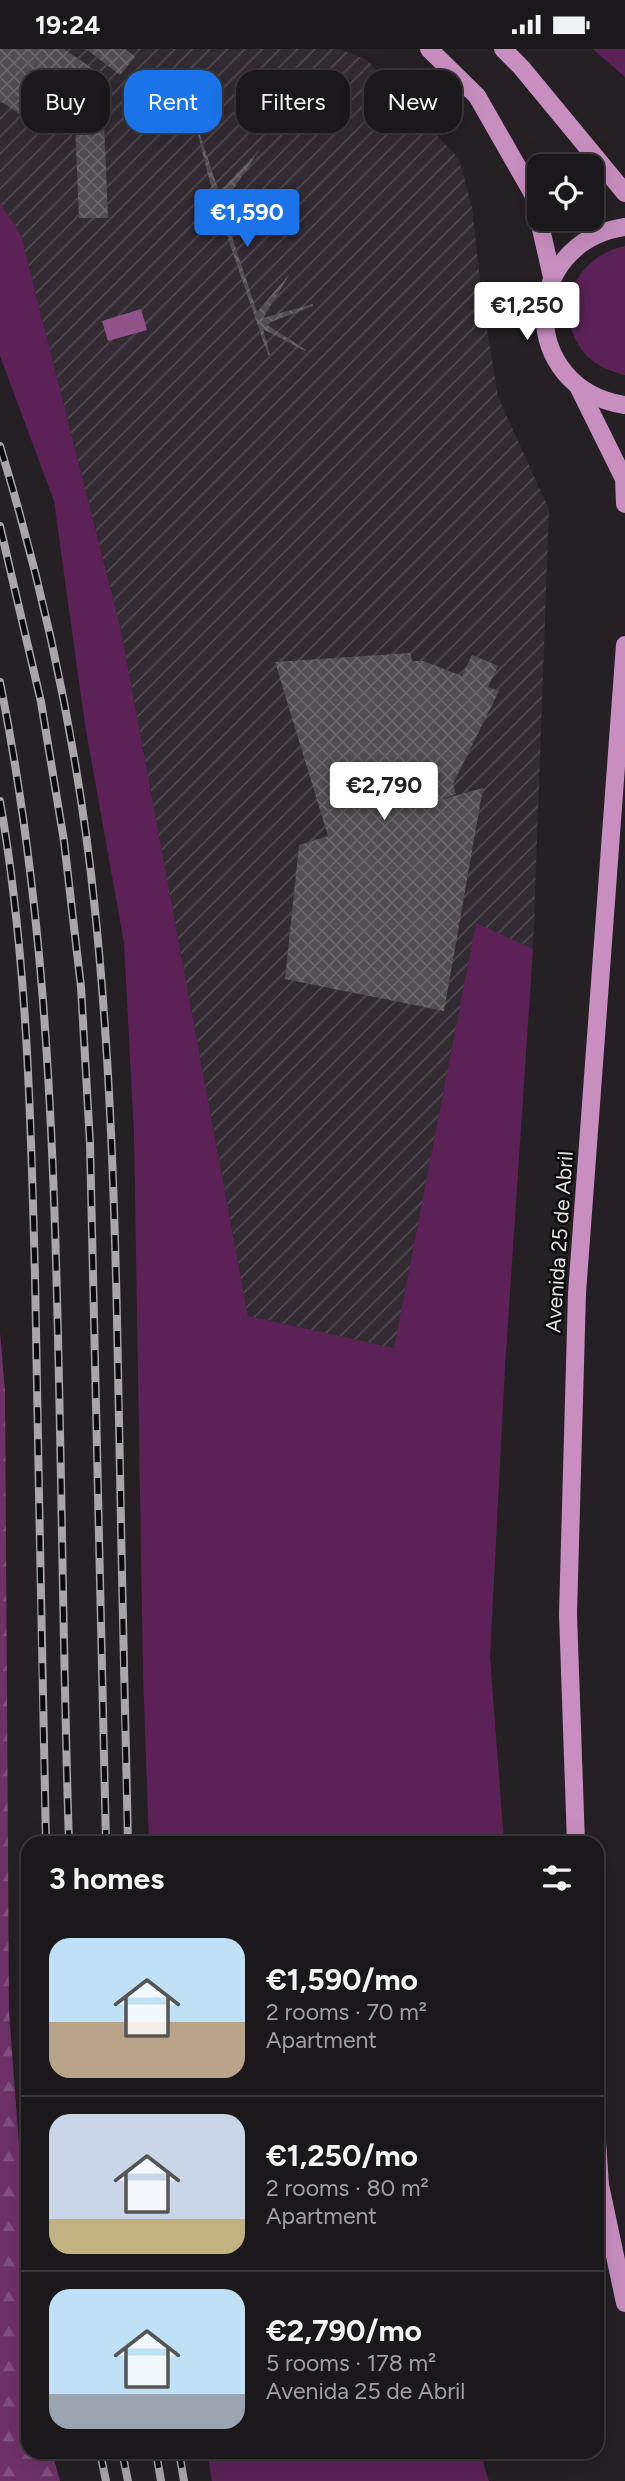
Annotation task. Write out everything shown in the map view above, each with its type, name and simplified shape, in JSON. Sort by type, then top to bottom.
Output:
[{"type":"main road","points":[[429,49],[477,96],[533,194],[552,277]]},
{"type":"main road","points":[[503,49],[521,67],[625,194]]},
{"type":"main road","points":[[625,227],[594,235],[569,252],[552,277],[544,307],[546,338],[558,365],[579,389],[624,479],[625,504]]},
{"type":"main road","points":[[579,389],[607,402],[625,405]]},
{"type":"main road","name":"Avenida 25 de Abril","points":[[576,1836],[568,1614],[577,1293],[625,645]]},
{"type":"main road","points":[[604,2204],[625,2303]]},
{"type":"shaded area","points":[[0,49],[340,49],[367,60],[376,70],[364,70],[364,133],[435,133],[459,159],[472,207],[482,298],[498,397],[549,509],[533,949],[476,924],[394,1349],[248,1316],[121,630],[21,235],[0,203]]},
{"type":"shaded area","points":[[593,49],[625,49],[625,77]]},
{"type":"shaded area","points":[[0,203],[21,235],[121,630],[248,1316],[394,1348],[476,923],[533,949],[505,1367],[490,1657],[503,1836],[149,1836],[143,1673],[134,1134],[124,943],[85,725],[54,501],[0,356]]},
{"type":"shaded area","points":[[625,246],[624,375],[604,368],[586,355],[575,339],[569,305],[573,289],[592,261]]},
{"type":"shaded area","points":[[141,309],[147,330],[108,341],[102,321]]},
{"type":"shaded area","points":[[208,2459],[482,2459],[489,2481],[212,2481]]},
{"type":"green space","points":[[0,1333],[5,1391],[9,2012],[21,2171],[21,2459],[54,2459],[60,2481],[0,2481]]},
{"type":"building","points":[[0,49],[64,49],[95,70],[21,70],[21,115],[0,101]]},
{"type":"building","points":[[86,49],[125,49],[135,57],[120,75]]},
{"type":"building","points":[[75,133],[104,133],[108,218],[79,218]]},
{"type":"building","points":[[198,135],[219,192],[260,149],[229,196],[273,198],[221,204],[257,312],[291,272],[263,318],[313,304],[266,324],[305,351],[263,329],[268,355],[214,198]]},
{"type":"building","points":[[410,653],[412,661],[423,661],[462,676],[472,655],[498,666],[488,687],[499,691],[453,784],[456,794],[440,800],[483,788],[444,1011],[285,979],[299,845],[328,836],[275,662]]},
{"type":"railway","points":[[0,446],[32,560],[59,676],[80,793],[100,961],[114,1217],[128,1836]]},
{"type":"railway","points":[[0,526],[41,702],[64,841],[81,987],[90,1143],[106,1836]]},
{"type":"railway","points":[[0,682],[26,835],[48,1066],[57,1298],[69,1836]]},
{"type":"railway","points":[[0,801],[22,978],[29,1097],[46,1836]]},
{"type":"railway","points":[[101,2459],[106,2481]]},
{"type":"railway","points":[[123,2459],[128,2481]]},
{"type":"railway","points":[[157,2459],[161,2481]]},
{"type":"railway","points":[[180,2459],[184,2481]]}]
